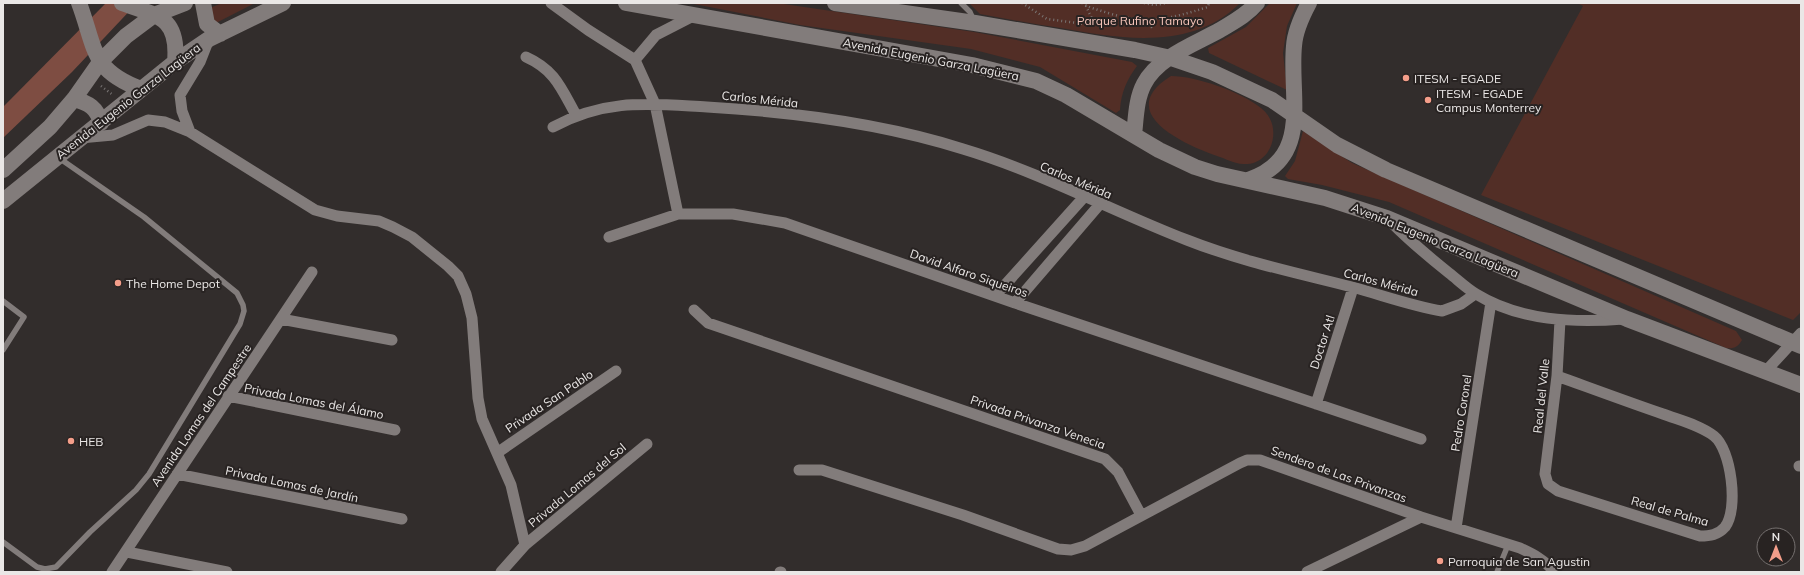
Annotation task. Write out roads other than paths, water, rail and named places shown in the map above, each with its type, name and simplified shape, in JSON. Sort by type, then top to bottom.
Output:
[{"type":"main road","points":[[79,3],[100,62],[110,73],[141,89]]},
{"type":"main road","points":[[122,3],[154,14],[168,24],[173,31],[176,49],[175,62]]},
{"type":"main road","points":[[3,170],[41,137],[74,99],[100,62],[126,36],[154,14],[185,3]]},
{"type":"main road","points":[[203,3],[207,24],[214,36]]},
{"type":"main road","name":"Avenida Eugenio Garza Lagüera","points":[[3,201],[175,62],[214,36],[283,3]]},
{"type":"main road","name":"Avenida Eugenio Garza Lagüera","points":[[626,3],[964,64],[1013,74],[1036,81],[1061,92],[1159,150],[1195,167],[1216,174],[1325,198],[1387,218],[1628,319],[1801,385]]},
{"type":"main road","points":[[834,3],[975,23],[1135,50],[1171,58],[1212,72],[1272,100],[1337,145],[1386,170],[1798,341]]},
{"type":"main road","points":[[1134,135],[1136,109],[1144,84],[1153,72],[1171,58],[1243,16],[1257,3]]},
{"type":"main road","points":[[1248,180],[1262,176],[1282,160],[1291,137],[1294,114],[1294,45],[1300,21],[1309,3]]},
{"type":"main road","points":[[74,99],[94,107],[99,115],[101,123]]},
{"type":"street","points":[[551,3],[588,30],[635,60],[655,104],[678,214]]},
{"type":"street","points":[[635,60],[656,35],[693,16]]},
{"type":"street","points":[[190,132],[182,111],[180,95],[214,36]]},
{"type":"street","points":[[526,57],[539,63],[554,76],[576,115]]},
{"type":"street","name":"Carlos Mérida","points":[[553,127],[576,115],[611,106],[655,104],[779,113],[884,129],[964,149],[1001,162],[1215,251],[1442,311],[1461,304],[1475,294]]},
{"type":"street","points":[[80,138],[113,135],[148,120],[165,122],[190,132],[315,210],[337,216],[379,221],[412,237],[448,266],[458,276],[466,294],[472,318],[478,398],[482,418],[511,485],[525,545]]},
{"type":"street","points":[[995,296],[1084,197]]},
{"type":"street","points":[[1015,303],[1100,204]]},
{"type":"street","name":"David Alfaro Siqueiros","points":[[609,237],[678,214],[733,214],[785,223],[1015,303],[1420,439]]},
{"type":"street","points":[[1387,218],[1422,251],[1475,294],[1491,302],[1537,316],[1560,320],[1595,321],[1628,319]]},
{"type":"street","name":"Avenida Lomas del Campestre","points":[[112,572],[312,272]]},
{"type":"street","name":"Doctor Atl","points":[[1316,404],[1354,288]]},
{"type":"street","name":"Pedro Coronel","points":[[1456,528],[1491,302]]},
{"type":"street","name":"Privada Privanza Venecia","points":[[694,310],[708,323],[1104,459],[1118,472],[1141,515]]},
{"type":"street","points":[[281,319],[392,340]]},
{"type":"street","name":"Real del Valle","points":[[1546,474],[1557,376],[1560,320]]},
{"type":"street","points":[[1765,372],[1798,341]]},
{"type":"street","name":"Privada San Pablo","points":[[497,452],[616,371]]},
{"type":"street","name":"Real de Palma","points":[[1546,474],[1548,484],[1558,491],[1700,536],[1711,536],[1717,534],[1725,527],[1729,519],[1732,494],[1728,461],[1721,443],[1713,435],[1686,423],[1557,376]]},
{"type":"street","name":"Privada Lomas del Álamo","points":[[228,396],[395,430]]},
{"type":"street","name":"Privada Lomas del Sol","points":[[501,572],[525,545],[646,444]]},
{"type":"street","name":"Sendero de Las Privanzas","points":[[1141,515],[1229,468],[1253,459],[1271,463],[1420,517],[1533,554],[1547,564],[1554,572]]},
{"type":"street","points":[[799,470],[822,470],[1066,550],[1078,549],[1085,546],[1141,515]]},
{"type":"street","name":"Privada Lomas de Jardín","points":[[177,474],[402,519]]},
{"type":"street","points":[[1307,572],[1420,517]]},
{"type":"street","points":[[126,552],[227,572]]},
{"type":"lane","points":[[961,3],[970,12],[975,23]]},
{"type":"lane","points":[[3,542],[37,567],[51,569],[61,563],[90,532],[136,490],[149,474],[214,370],[240,324],[244,311],[241,298],[237,293],[161,230],[121,200],[57,157]]},
{"type":"lane","points":[[3,301],[24,317],[3,350]]},
{"type":"lane","points":[[1497,572],[1508,545]]},
{"type":"place","name":"ITESM - EGADE","points":[[1406,78]]},
{"type":"place","name":"ITESM - EGADE Campus Monterrey","points":[[1428,100]]},
{"type":"place","name":"The Home Depot","points":[[118,283]]},
{"type":"place","name":"HEB","points":[[71,441]]},
{"type":"place","name":"Parroquia de San Agustin","points":[[1440,561]]},
{"type":"park label","name":"Parque Rufino Tamayo","points":[[1140,20]]}]
